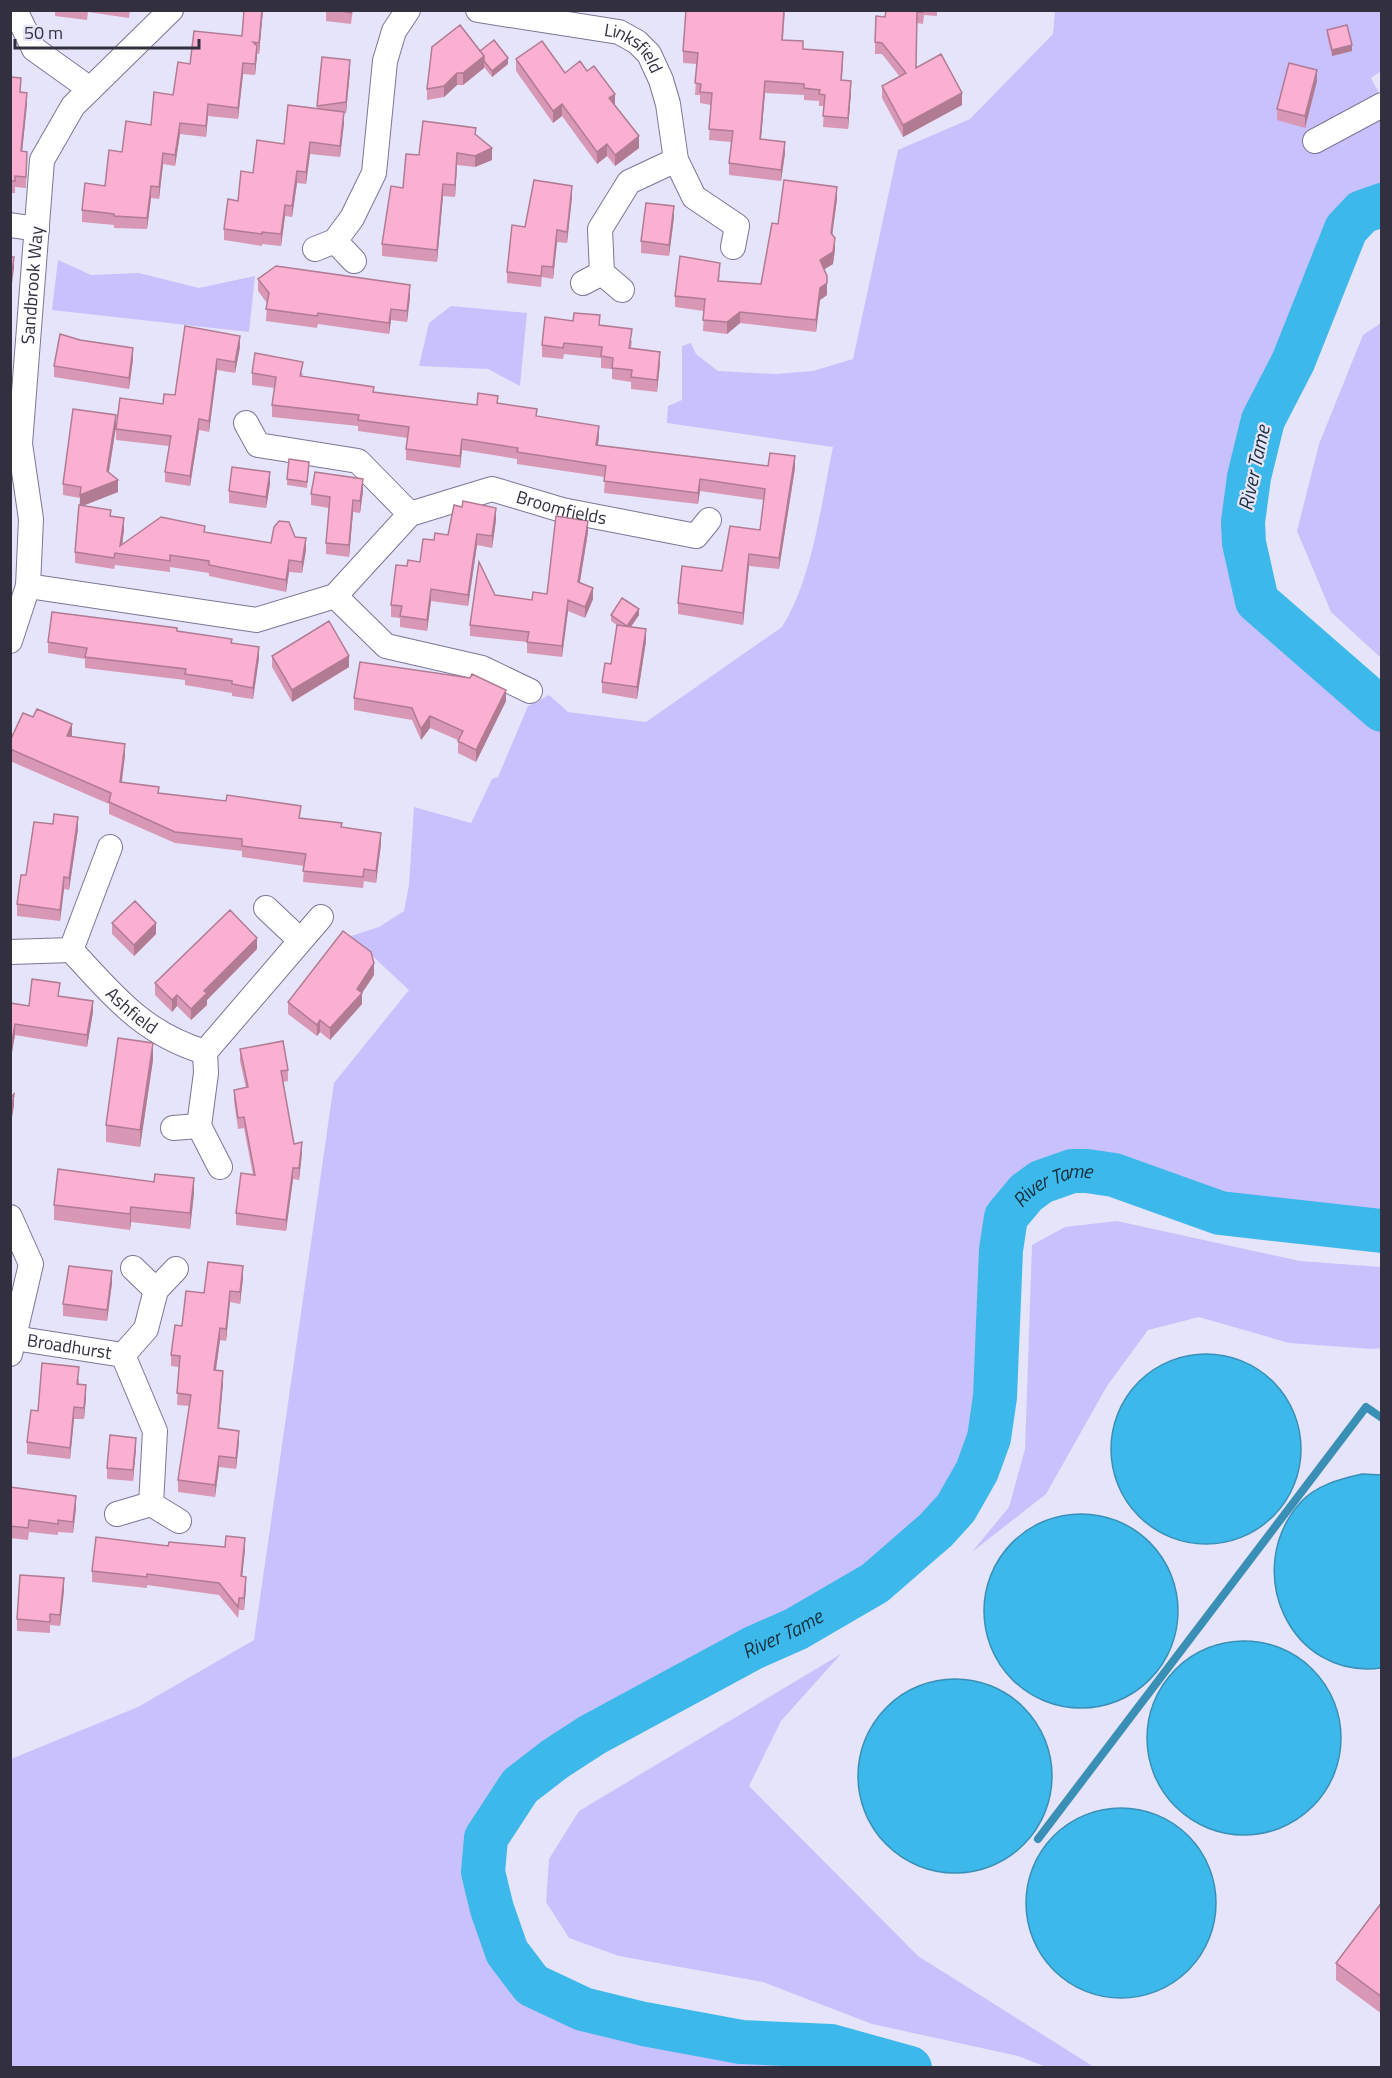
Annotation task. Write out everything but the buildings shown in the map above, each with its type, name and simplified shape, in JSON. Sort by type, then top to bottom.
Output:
[{"type":"street","points":[[15,10],[34,49],[90,89]]},
{"type":"street","name":"Sandbrook Way","points":[[10,641],[28,586],[31,519],[15,444],[42,160],[73,106],[171,10]]},
{"type":"street","points":[[354,261],[325,245],[352,218],[374,173],[385,61],[394,31],[408,10]]},
{"type":"street","name":"Linksfield","points":[[478,10],[619,32],[637,42],[649,54],[661,80],[668,104],[676,160],[694,197],[739,229]]},
{"type":"street","points":[[1314,141],[1382,105]]},
{"type":"street","points":[[622,290],[593,278],[600,229],[629,182],[676,160]]},
{"type":"street","points":[[10,225],[37,229]]},
{"type":"street","points":[[28,586],[256,620],[335,596],[410,514],[358,461],[258,445],[246,423]]},
{"type":"street","name":"Broomfields","points":[[410,514],[492,489],[562,510],[696,536],[709,520]]},
{"type":"street","points":[[335,596],[386,646],[482,668],[530,691]]},
{"type":"street","points":[[10,952],[70,950],[110,847]]},
{"type":"street","points":[[267,908],[300,940]]},
{"type":"street","points":[[220,1167],[199,1126],[207,1073],[205,1052],[321,917]]},
{"type":"street","name":"Ashfield","points":[[70,950],[126,1009],[169,1040],[205,1052]]},
{"type":"street","points":[[173,1128],[199,1126]]},
{"type":"street","name":"Broadhurst","points":[[10,1217],[31,1264],[12,1346],[123,1355]]},
{"type":"street","points":[[133,1268],[156,1290]]},
{"type":"street","name":"Broadhurst","points":[[123,1355],[146,1329],[156,1290],[176,1269]]},
{"type":"street","name":"Broadhurst","points":[[123,1355],[154,1431],[151,1504]]},
{"type":"street","points":[[117,1514],[151,1504],[179,1521]]},
{"type":"shaded area","points":[[1055,11],[1381,11],[1381,71],[1371,78],[1381,97],[1381,205],[1362,212],[1346,229],[1293,362],[1263,420],[1249,477],[1243,522],[1244,543],[1257,601],[1381,710],[1381,1231],[1220,1213],[1114,1175],[1087,1171],[1072,1171],[1041,1182],[1026,1193],[1006,1217],[1001,1250],[995,1397],[989,1438],[977,1471],[956,1508],[909,1555],[875,1583],[796,1629],[753,1648],[592,1735],[555,1759],[520,1787],[486,1838],[483,1872],[492,1909],[507,1952],[532,1985],[583,2009],[644,2024],[741,2042],[831,2046],[910,2067],[11,2068],[11,1759],[138,1707],[254,1640],[334,1083],[409,990],[351,936],[379,927],[404,911],[409,885],[414,807],[471,823],[492,779],[498,777],[528,706],[549,695],[568,712],[646,722],[782,627],[793,607],[809,563],[833,447],[667,423],[668,406],[682,400],[682,346],[691,343],[696,354],[718,371],[775,374],[813,371],[853,359],[898,150],[970,119],[1053,34]]},
{"type":"shaded area","points":[[58,260],[91,275],[139,273],[199,288],[255,276],[249,332],[52,310]]},
{"type":"shaded area","points":[[451,306],[527,313],[520,386],[488,369],[419,366],[429,323]]},
{"type":"shaded area","points":[[1381,323],[1381,658],[1331,612],[1297,531],[1319,444],[1363,335]]},
{"type":"shaded area","points":[[1117,1221],[1300,1261],[1381,1267],[1381,1348],[1289,1343],[1199,1317],[1148,1330],[1107,1386],[1046,1494],[972,1552],[1009,1507],[1025,1449],[1032,1245],[1065,1227]]},
{"type":"shaded area","points":[[841,1654],[781,1721],[749,1786],[918,1956],[1094,2067],[1046,2067],[1018,2056],[872,2024],[763,1982],[619,1956],[569,1938],[546,1902],[549,1859],[579,1811]]},
{"type":"water","points":[[1215,1354],[1225,1355],[1251,1365],[1266,1375],[1280,1389],[1297,1421],[1301,1449],[1300,1468],[1290,1494],[1280,1509],[1266,1523],[1251,1533],[1225,1543],[1197,1544],[1187,1543],[1161,1533],[1146,1523],[1132,1509],[1122,1494],[1112,1468],[1111,1440],[1112,1430],[1122,1404],[1132,1389],[1146,1375],[1161,1365],[1187,1355]]},
{"type":"water","points":[[1362,1474],[1382,1475],[1381,1668],[1349,1667],[1322,1657],[1300,1639],[1284,1615],[1276,1588],[1275,1559],[1283,1530],[1300,1503],[1321,1487]]},
{"type":"water","points":[[1081,1514],[1109,1518],[1127,1526],[1142,1536],[1156,1550],[1174,1583],[1178,1611],[1174,1639],[1166,1657],[1156,1672],[1142,1686],[1109,1704],[1081,1708],[1053,1704],[1035,1696],[1020,1686],[1006,1672],[988,1639],[984,1611],[988,1583],[996,1565],[1006,1550],[1020,1536],[1053,1518]]},
{"type":"water","points":[[1234,1641],[1254,1641],[1290,1652],[1313,1669],[1325,1684],[1334,1701],[1341,1728],[1341,1748],[1334,1775],[1325,1792],[1313,1807],[1298,1819],[1281,1828],[1254,1835],[1234,1835],[1198,1824],[1169,1800],[1158,1784],[1151,1766],[1147,1748],[1147,1728],[1158,1692],[1182,1663],[1198,1652],[1216,1645]]},
{"type":"water","points":[[945,1679],[965,1679],[1001,1690],[1024,1707],[1036,1722],[1045,1739],[1052,1766],[1052,1786],[1045,1813],[1036,1830],[1024,1845],[1009,1857],[992,1866],[965,1873],[945,1873],[909,1862],[880,1838],[869,1822],[862,1804],[858,1786],[858,1766],[869,1730],[893,1701],[909,1690],[927,1683]]},
{"type":"water","points":[[1121,1808],[1157,1815],[1174,1824],[1188,1836],[1200,1850],[1209,1867],[1216,1903],[1209,1939],[1200,1956],[1188,1970],[1174,1982],[1157,1991],[1121,1998],[1085,1991],[1068,1982],[1054,1970],[1042,1956],[1033,1939],[1026,1903],[1033,1867],[1042,1850],[1054,1836],[1068,1824],[1085,1815]]},
{"type":"waterway","name":"River Tame","points":[[1382,205],[1362,212],[1346,229],[1293,362],[1263,420],[1249,477],[1243,522],[1244,543],[1257,601],[1382,710]]},
{"type":"waterway","name":"River Tame","points":[[910,2068],[831,2046],[741,2042],[644,2024],[583,2009],[532,1985],[507,1952],[492,1909],[483,1872],[486,1838],[520,1786],[555,1759],[592,1735],[753,1648],[796,1629],[875,1583],[936,1530],[956,1508],[977,1471],[989,1438],[995,1397],[1001,1250],[1006,1217],[1026,1193],[1041,1182],[1072,1171],[1087,1171],[1114,1175],[1220,1213],[1382,1231]]},
{"type":"waterway","points":[[1038,1839],[1366,1407],[1382,1418]]}]
